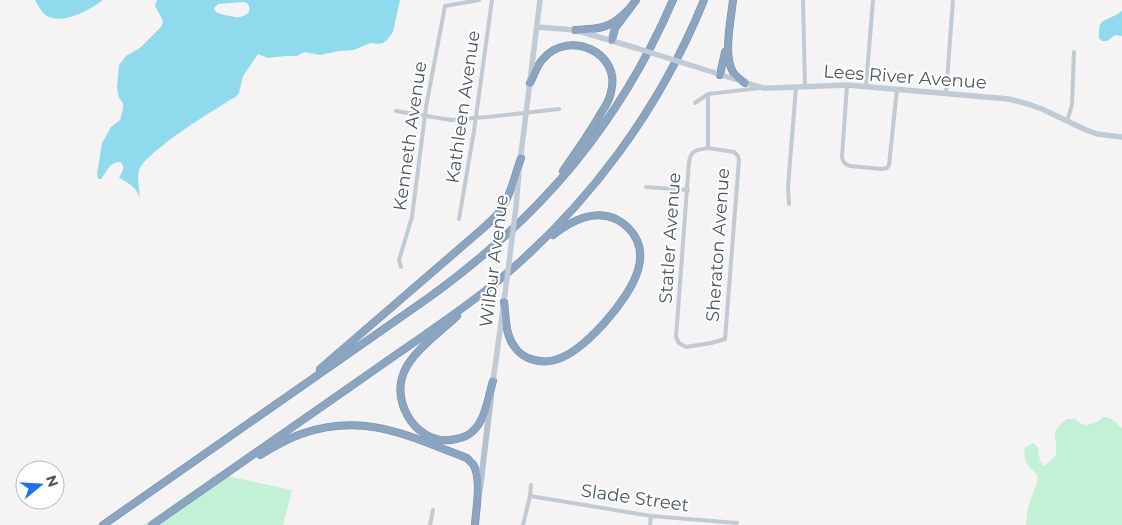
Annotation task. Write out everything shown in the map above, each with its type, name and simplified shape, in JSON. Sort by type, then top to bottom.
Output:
[{"type":"highway","points":[[612,40],[615,28],[636,0]]},
{"type":"highway","points":[[103,525],[464,272],[507,235],[542,201],[584,152],[617,106],[646,58],[673,0]]},
{"type":"highway","points":[[523,259],[580,201],[630,137],[657,96],[673,67],[704,0]]},
{"type":"highway","points":[[733,0],[727,54],[734,75],[745,83]]},
{"type":"highway","points":[[574,30],[608,26],[627,11]]},
{"type":"highway","points":[[720,75],[730,32]]},
{"type":"highway","points":[[530,83],[543,59],[554,50],[567,46],[582,46],[597,52],[603,57],[612,77],[611,93],[607,103],[583,142],[542,201]]},
{"type":"highway","points":[[285,398],[489,223],[505,203],[521,158]]},
{"type":"highway","points":[[493,381],[478,424],[466,436],[451,440],[437,440],[418,429],[408,417],[400,394],[401,380],[411,359],[486,290],[568,224],[585,217],[598,215],[611,217],[628,227],[637,240],[641,256],[638,272],[624,297],[606,321],[594,333],[577,348],[555,360],[546,362],[533,360],[516,350],[512,345],[507,330],[504,298]]},
{"type":"highway","points":[[152,525],[486,290]]},
{"type":"highway","points":[[227,473],[286,441],[310,431],[336,426],[378,427],[403,434],[467,458],[473,464],[477,485],[475,525]]},
{"type":"main road","name":"Wilbur Avenue","points":[[475,525],[516,207],[540,0]]},
{"type":"main road","name":"Lees River Avenue","points":[[537,26],[574,30],[612,40],[763,88],[847,85],[1009,99],[1042,109],[1097,134],[1122,137]]},
{"type":"street","name":"Kenneth Avenue","points":[[401,267],[399,260],[412,217],[425,116],[445,6],[479,0]]},
{"type":"street","name":"Kathleen Avenue","points":[[459,219],[468,171],[492,0]]},
{"type":"street","points":[[803,0],[805,86]]},
{"type":"street","points":[[866,86],[873,0]]},
{"type":"street","points":[[946,94],[953,0]]},
{"type":"street","points":[[1067,122],[1072,105],[1074,52]]},
{"type":"street","points":[[847,85],[843,162],[850,166],[882,169],[887,168],[889,165],[896,89]]},
{"type":"street","points":[[789,204],[788,187],[796,86]]},
{"type":"street","points":[[695,103],[708,94],[763,88]]},
{"type":"street","points":[[708,94],[708,148]]},
{"type":"street","points":[[396,112],[450,120],[559,109]]},
{"type":"street","name":"Statler Avenue","points":[[679,343],[676,337],[691,154],[708,148]]},
{"type":"street","name":"Sheraton Avenue","points":[[679,343],[690,347],[725,339],[738,156],[734,152],[708,148]]},
{"type":"street","points":[[646,187],[688,190]]},
{"type":"street","points":[[523,525],[530,496],[530,485]]},
{"type":"street","name":"Slade Street","points":[[530,496],[651,516],[737,523]]},
{"type":"street","points":[[430,525],[433,510]]},
{"type":"street","points":[[650,525],[651,516]]},
{"type":"street","points":[[691,520],[691,525]]},
{"type":"green space","points":[[1103,417],[1111,419],[1122,428],[1122,525],[1026,525],[1028,507],[1038,480],[1037,475],[1027,464],[1024,455],[1025,447],[1034,443],[1038,448],[1040,462],[1045,466],[1056,455],[1055,435],[1061,424],[1067,419],[1076,419],[1081,424],[1087,425],[1099,421]]},
{"type":"green space","points":[[217,474],[292,490],[283,525],[144,525]]},
{"type":"water","points":[[35,0],[103,0],[84,12],[61,19],[47,16]]},
{"type":"water","points":[[157,0],[400,0],[393,32],[383,43],[370,43],[354,50],[320,55],[304,52],[297,56],[268,58],[258,54],[243,76],[239,93],[236,97],[173,137],[143,163],[138,173],[140,198],[132,186],[119,178],[123,168],[120,162],[113,164],[101,179],[98,179],[97,174],[102,143],[111,127],[120,120],[123,109],[123,103],[119,98],[117,88],[119,65],[126,56],[140,48],[161,27],[163,21],[155,6]],"holes":[[[243,2],[249,5],[249,12],[240,17],[220,14],[214,8],[218,4]]]},
{"type":"water","points":[[1122,11],[1122,36],[1115,35],[1107,41],[1102,41],[1099,38],[1099,31],[1104,20]]}]
